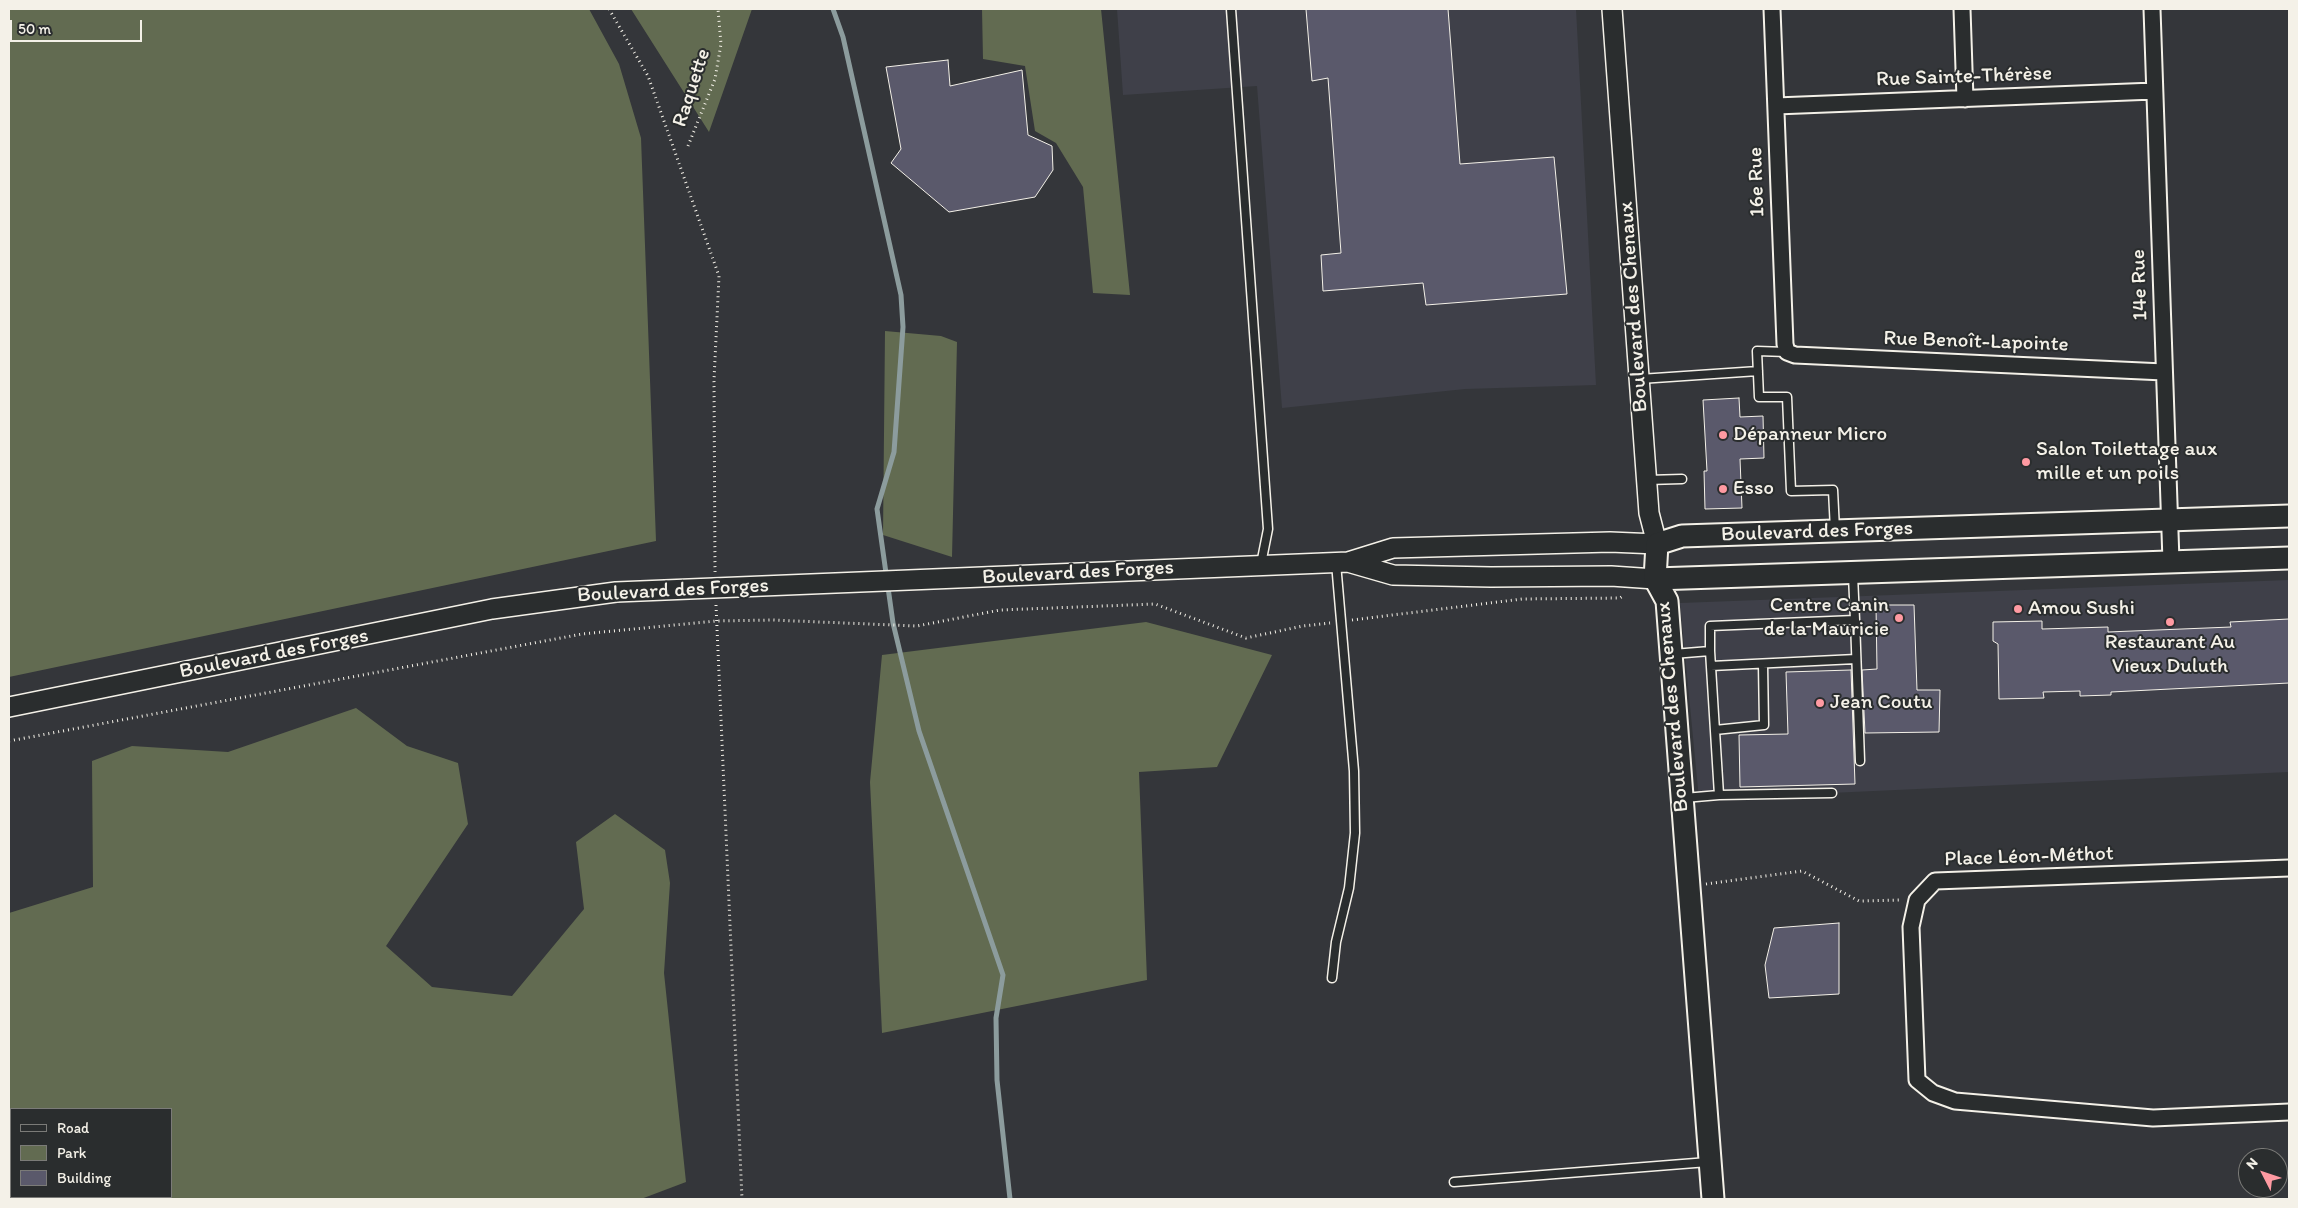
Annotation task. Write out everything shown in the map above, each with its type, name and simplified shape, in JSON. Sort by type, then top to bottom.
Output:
[{"type":"main road","name":"Boulevard des Forges","points":[[1657,544],[1682,536],[2289,516]]},
{"type":"main road","name":"Boulevard des Chenaux","points":[[1657,544],[1655,579],[1667,601],[1712,1199]]},
{"type":"main road","name":"Boulevard des Forges","points":[[1655,579],[2289,558]]},
{"type":"street","name":"Boulevard des Chenaux","points":[[1612,9],[1649,513],[1657,544]]},
{"type":"street","name":"16e Rue","points":[[1772,9],[1785,348],[1787,352]]},
{"type":"street","points":[[1962,9],[1965,99]]},
{"type":"street","name":"14e Rue","points":[[2152,9],[2171,561]]},
{"type":"street","name":"Rue Sainte-Thérèse","points":[[1776,106],[2154,91]]},
{"type":"street","name":"Rue Benoît-Lapointe","points":[[1787,352],[1795,356],[2164,372]]},
{"type":"street","name":"Boulevard des Forges","points":[[9,707],[522,604],[616,592],[1342,562],[1393,548],[1610,542],[1657,544]]},
{"type":"street","name":"Boulevard des Forges","points":[[1342,562],[1393,575],[1491,577],[1611,576],[1655,579]]},
{"type":"street","name":"Place Léon-Méthot","points":[[1917,900],[1936,881],[2289,868]]},
{"type":"street","points":[[1917,900],[1911,927],[1917,1080],[1933,1093],[1955,1101],[2153,1118],[2289,1112]]},
{"type":"lane","points":[[1231,9],[1268,529],[1261,564]]},
{"type":"lane","points":[[1787,352],[1757,352],[1758,397],[1787,397],[1791,491],[1833,490],[1835,531]]},
{"type":"lane","points":[[1639,379],[1758,371]]},
{"type":"lane","points":[[1647,480],[1682,479]]},
{"type":"lane","points":[[1332,978],[1336,942],[1349,888],[1355,833],[1354,771],[1341,621],[1342,562]]},
{"type":"lane","points":[[1853,572],[1860,761]]},
{"type":"lane","points":[[1719,795],[1710,626],[1855,620]]},
{"type":"lane","points":[[1671,654],[1710,652]]},
{"type":"lane","points":[[1711,666],[1856,658]]},
{"type":"lane","points":[[1715,730],[1764,725],[1763,664]]},
{"type":"lane","points":[[1681,798],[1719,795],[1832,793]]},
{"type":"lane","points":[[1454,1182],[1710,1162]]},
{"type":"path","points":[[609,9],[648,76],[719,276],[714,380],[715,587],[742,1199]]},
{"type":"path","name":"Raquette","points":[[688,146],[715,79],[721,44],[718,9]]},
{"type":"path","points":[[9,741],[582,634],[716,621],[772,620],[917,626],[1000,610],[1156,604],[1246,638],[1304,626],[1522,599],[1620,598],[1628,593]]},
{"type":"path","points":[[1688,886],[1802,871],[1859,901],[1917,900]]},
{"type":"shaded area","points":[[1117,9],[1576,9],[1596,385],[1465,389],[1282,408],[1257,86],[1123,95]]},
{"type":"shaded area","points":[[2289,580],[2289,772],[1699,799],[1680,603]]},
{"type":"green space","points":[[9,9],[589,9],[619,64],[641,138],[656,541],[9,677]]},
{"type":"green space","points":[[631,9],[752,9],[709,132]]},
{"type":"green space","points":[[982,9],[1101,9],[1130,295],[1093,293],[1083,187],[1056,143],[1035,131],[1025,66],[983,59]]},
{"type":"green space","points":[[885,331],[941,336],[957,342],[952,557],[883,535]]},
{"type":"green space","points":[[1146,622],[1272,655],[1217,767],[1139,772],[1147,980],[882,1033],[870,782],[882,655]]},
{"type":"green space","points":[[356,708],[407,746],[458,763],[468,824],[386,946],[432,987],[512,996],[584,909],[576,842],[615,814],[665,850],[670,883],[664,973],[686,1182],[641,1199],[9,1199],[9,913],[93,887],[92,761],[132,746],[228,752]]},
{"type":"building","points":[[1306,9],[1448,9],[1460,164],[1554,157],[1567,294],[1426,305],[1423,283],[1323,291],[1321,255],[1341,253],[1328,78],[1312,81]]},
{"type":"building","points":[[948,60],[950,86],[1022,70],[1028,135],[1052,146],[1053,170],[1035,197],[949,212],[891,163],[901,149],[886,67]]},
{"type":"building","points":[[1739,398],[1740,417],[1763,416],[1764,458],[1740,459],[1742,508],[1705,509],[1704,471],[1707,471],[1703,400]]},
{"type":"building","points":[[1876,605],[1914,605],[1917,690],[1940,690],[1939,732],[1865,733],[1862,670],[1877,669]]},
{"type":"building","points":[[2289,619],[2289,683],[2111,692],[2111,695],[2080,696],[2080,691],[2043,692],[2044,698],[1999,699],[1998,644],[1993,641],[1993,622],[2042,621],[2042,629],[2108,627],[2108,632],[2231,627],[2230,622]]},
{"type":"building","name":"Jean Coutu","points":[[1851,670],[1855,784],[1740,787],[1739,735],[1788,734],[1786,672]]},
{"type":"building","points":[[1839,923],[1839,994],[1769,998],[1765,965],[1774,928]]},
{"type":"waterway","points":[[833,9],[843,37],[901,295],[903,327],[894,452],[877,509],[893,623],[919,731],[1003,975],[996,1018],[997,1080],[1010,1199]]},
{"type":"place","name":"Dépanneur Micro","points":[[1723,435]]},
{"type":"place","name":"Salon Toilettage aux mille et un poils","points":[[2026,462]]},
{"type":"place","name":"Esso","points":[[1723,489]]},
{"type":"place","name":"Amou Sushi","points":[[2018,609]]},
{"type":"place","name":"Centre Canin de la Mauricie","points":[[1899,618]]},
{"type":"place","name":"Restaurant Au Vieux Duluth","points":[[2170,622]]},
{"type":"place","name":"Jean Coutu","points":[[1820,703]]}]
